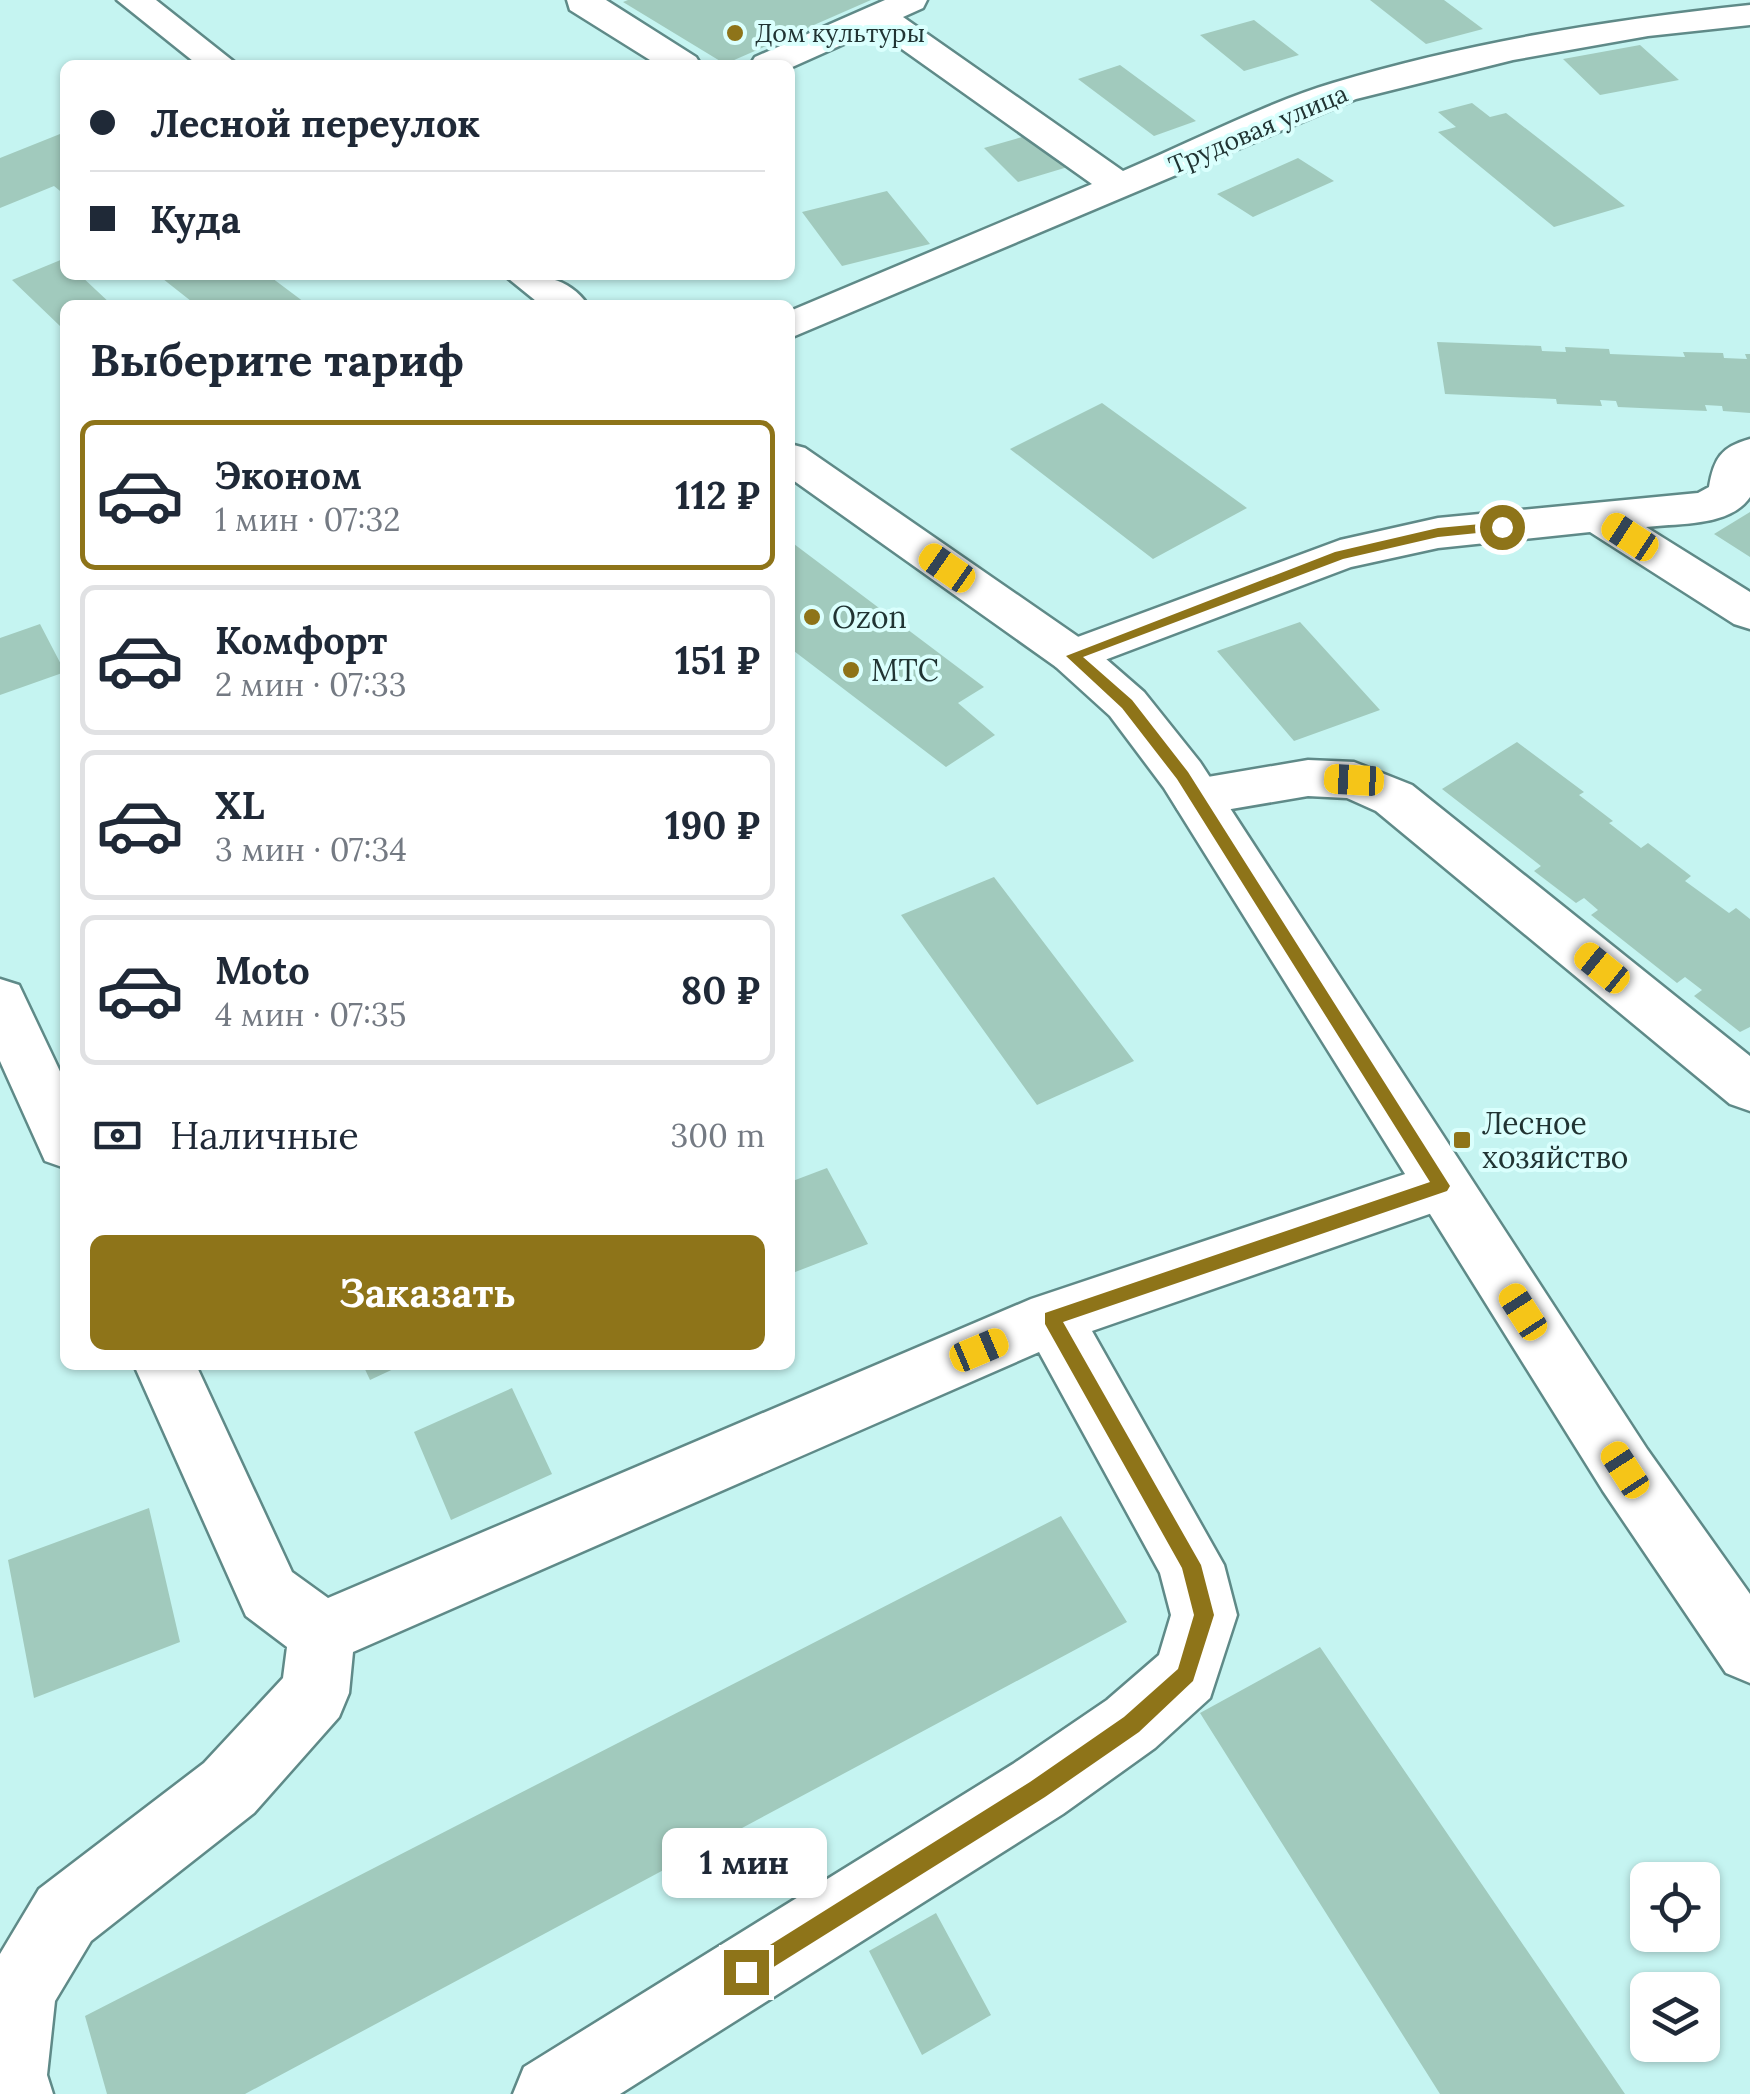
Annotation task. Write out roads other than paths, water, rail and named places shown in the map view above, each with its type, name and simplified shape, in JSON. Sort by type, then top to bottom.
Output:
[{"type":"street","points":[[134,0],[213,60]]},
{"type":"street","points":[[590,0],[582,3],[674,60]]},
{"type":"street","points":[[779,60],[914,0]]},
{"type":"street","name":"Трудовая улица","points":[[795,324],[1344,91],[1513,49],[1635,13],[1750,15]]},
{"type":"street","points":[[878,16],[1121,187]]},
{"type":"street","points":[[531,280],[561,300]]},
{"type":"street","points":[[1073,656],[1340,555],[1438,533],[1708,506],[1730,494],[1735,462],[1750,452]]},
{"type":"street","points":[[795,461],[1073,656],[1127,704],[1196,797],[1625,1470],[1750,1650]]},
{"type":"street","points":[[1600,518],[1750,613]]},
{"type":"street","points":[[1196,797],[1308,778],[1354,780],[1394,798],[1750,1088]]},
{"type":"street","points":[[0,1000],[60,1133]]},
{"type":"street","points":[[322,1633],[1052,1318],[1441,1186]]},
{"type":"street","points":[[551,2094],[1038,1790],[1132,1724],[1186,1674],[1204,1615],[1191,1565],[1052,1318]]},
{"type":"street","points":[[167,1370],[269,1594],[322,1633]]},
{"type":"street","points":[[16,2094],[10,2075],[10,1997],[66,1915],[229,1788],[315,1693],[322,1633]]},
{"type":"place","name":"Дом культуры","points":[[735,33]]},
{"type":"place","name":"Ozon","points":[[812,617]]},
{"type":"place","name":"МТС","points":[[851,670]]},
{"type":"place","name":"Лесное хозяйство","points":[[1462,1140]]}]
